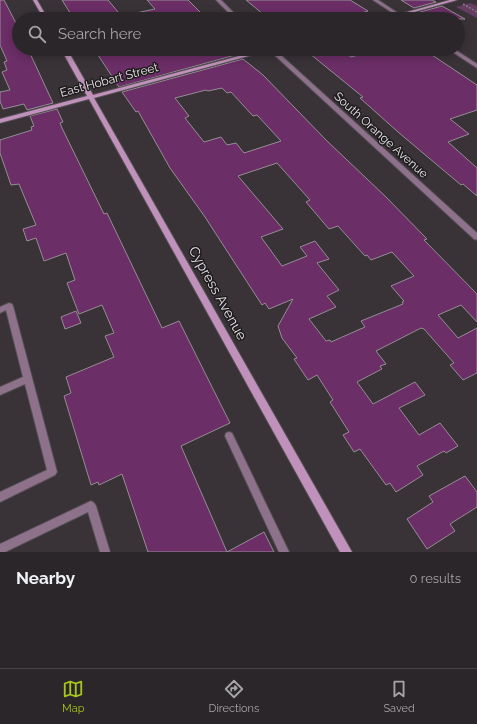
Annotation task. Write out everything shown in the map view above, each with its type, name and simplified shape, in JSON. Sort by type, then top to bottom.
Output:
[{"type":"street","points":[[35,0],[42,12]]},
{"type":"street","points":[[218,0],[231,12]]},
{"type":"street","points":[[376,0],[394,12]]},
{"type":"street","points":[[411,12],[457,1]]},
{"type":"street","name":"Cypress Avenue","points":[[68,56],[92,96],[345,552]]},
{"type":"street","name":"East Hobart Street","points":[[0,121],[244,56]]},
{"type":"street","name":"South Orange Avenue","points":[[279,56],[477,237]]},
{"type":"street","points":[[462,56],[477,66]]},
{"type":"lane","points":[[0,310],[9,306],[52,472],[0,496]]},
{"type":"lane","points":[[0,391],[28,379]]},
{"type":"lane","points":[[229,436],[284,552]]},
{"type":"lane","points":[[0,549],[91,506],[106,552]]},
{"type":"path","points":[[457,1],[477,12]]},
{"type":"shaded area","points":[[470,3],[477,6],[477,18],[456,7]]},
{"type":"building","points":[[0,0],[4,0],[12,15],[12,56],[31,56],[53,103],[27,110],[24,104],[3,109],[0,101],[0,92],[10,90],[2,72],[7,70],[4,62],[7,61],[0,45]]},
{"type":"building","points":[[62,0],[108,0],[118,12],[70,12]]},
{"type":"building","points":[[147,0],[188,0],[200,12],[141,12],[155,9]]},
{"type":"building","points":[[246,0],[350,0],[368,11],[365,12],[261,12]]},
{"type":"building","points":[[401,0],[432,0],[436,2],[414,8]]},
{"type":"building","points":[[442,6],[453,12],[420,12]]},
{"type":"building","points":[[99,56],[232,56],[119,87]]},
{"type":"building","points":[[313,56],[434,56],[477,85],[477,110],[450,119],[469,134],[448,142],[477,168],[477,196],[463,184],[461,185],[398,132],[360,98],[363,97]]},
{"type":"building","points":[[243,59],[263,75],[327,141],[386,197],[427,239],[424,240],[477,294],[477,322],[461,305],[438,315],[458,338],[477,328],[477,373],[463,380],[450,365],[454,363],[424,329],[421,328],[376,351],[386,364],[380,366],[382,369],[357,382],[373,404],[415,382],[425,395],[399,408],[419,435],[440,423],[458,446],[446,453],[444,451],[417,466],[423,475],[396,492],[390,483],[386,485],[360,449],[354,452],[343,435],[349,432],[330,402],[333,400],[317,375],[308,380],[294,359],[297,358],[282,338],[278,326],[293,299],[269,309],[265,303],[262,305],[205,217],[170,168],[138,111],[136,112],[122,92]],"holes":[[[222,88],[227,93],[231,92],[253,116],[257,115],[281,141],[244,153],[236,143],[227,145],[221,137],[204,142],[185,118],[189,116],[175,98],[206,90],[208,91]],[[277,163],[310,200],[306,202],[329,229],[338,226],[365,256],[367,255],[371,260],[392,252],[414,276],[391,286],[404,301],[402,302],[403,304],[361,321],[365,327],[331,342],[330,340],[326,341],[309,319],[336,307],[327,296],[339,290],[317,263],[329,259],[315,241],[300,247],[307,256],[282,266],[261,237],[283,229],[238,176]]]},
{"type":"building","points":[[57,109],[63,122],[60,123],[62,128],[104,214],[107,213],[162,328],[179,321],[230,423],[181,446],[227,552],[148,552],[122,474],[99,485],[98,482],[91,485],[64,396],[71,393],[66,377],[114,357],[105,336],[114,333],[102,305],[79,314],[67,283],[75,280],[66,253],[44,261],[36,238],[27,241],[23,229],[36,225],[19,184],[11,185],[0,153],[0,140],[32,130],[31,127],[34,126],[30,116]]},
{"type":"building","points":[[76,311],[81,323],[65,329],[61,317]]},
{"type":"building","points":[[465,476],[477,492],[477,507],[450,524],[455,531],[427,549],[407,519],[433,502],[429,496]]},
{"type":"building","points":[[264,532],[274,552],[227,552]]}]
